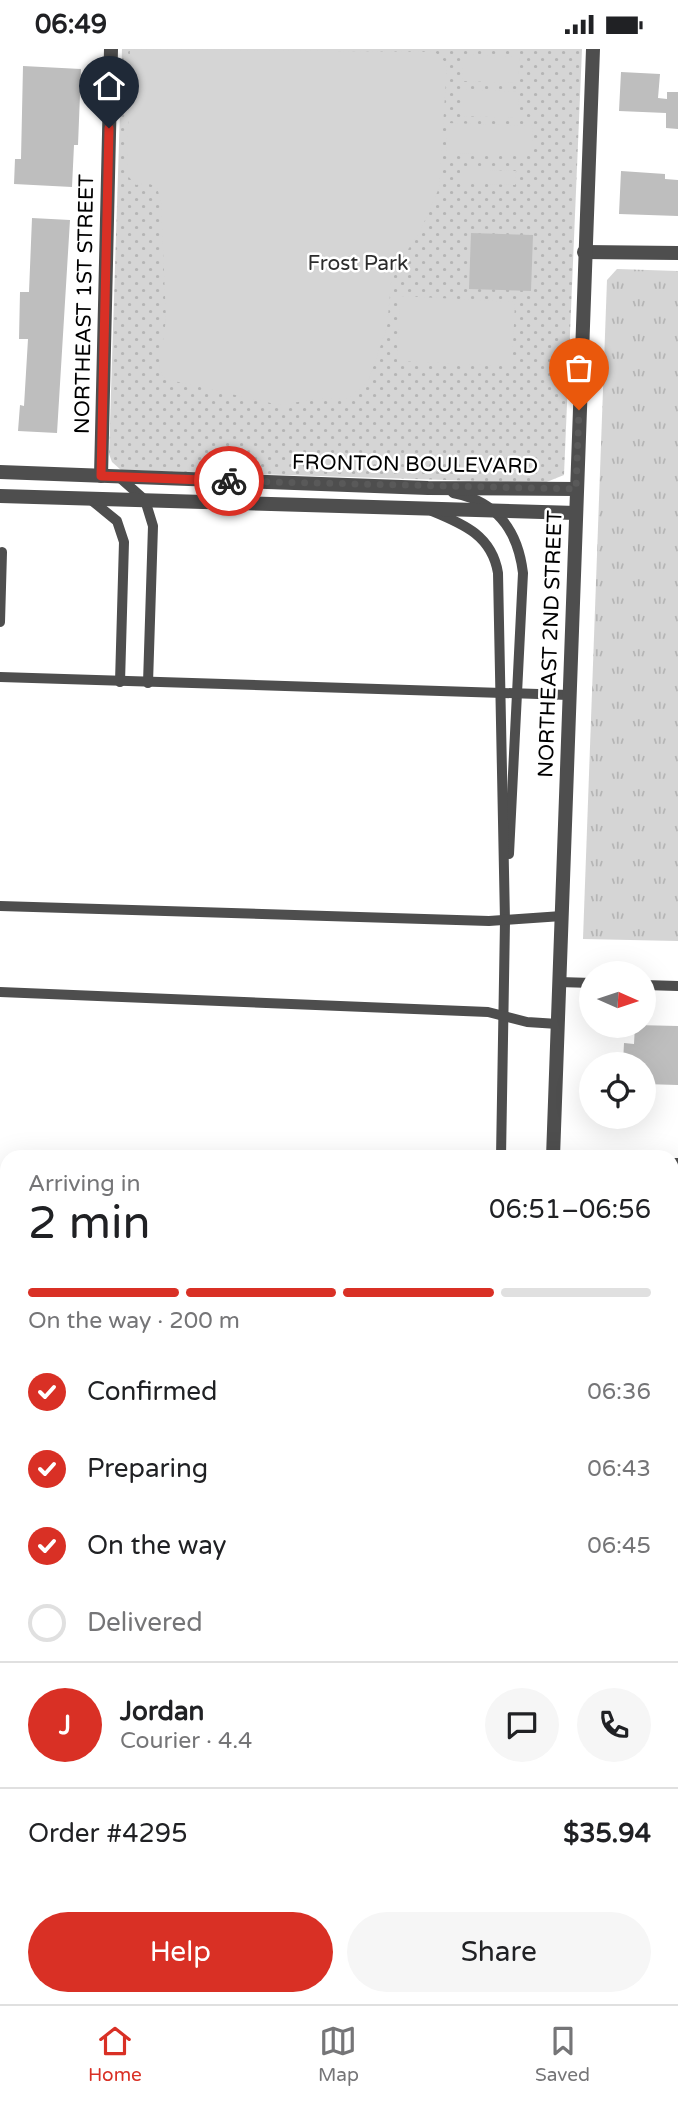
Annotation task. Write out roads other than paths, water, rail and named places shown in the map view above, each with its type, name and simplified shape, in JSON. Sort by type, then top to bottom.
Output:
[{"type":"street","name":"NORTHEAST 1ST STREET","points":[[101,476],[111,49]]},
{"type":"street","name":"NORTHEAST 2ND STREET","points":[[553,1150],[593,49]]},
{"type":"street","points":[[584,252],[678,253]]},
{"type":"street","name":"FRONTON BOULEVARD","points":[[0,472],[428,488],[576,489]]},
{"type":"street","name":"FRONTON BOULEVARD","points":[[0,495],[576,513]]},
{"type":"lane","points":[[119,477],[145,500],[151,516],[153,538],[148,683]]},
{"type":"lane","points":[[428,488],[463,495],[496,511],[514,537],[523,573],[519,693],[505,921]]},
{"type":"lane","points":[[89,498],[117,521],[124,543],[120,682]]},
{"type":"lane","points":[[425,509],[464,524],[479,535],[496,560],[505,921],[501,1150]]},
{"type":"lane","points":[[0,622],[2,552]]},
{"type":"lane","points":[[0,677],[569,695]]},
{"type":"lane","points":[[0,906],[505,921],[562,916]]},
{"type":"lane","points":[[559,982],[579,983]]},
{"type":"lane","points":[[656,985],[678,986]]},
{"type":"lane","points":[[0,992],[488,1012],[558,1024]]},
{"type":"park label","name":"Frost Park","points":[[358,263]]}]
